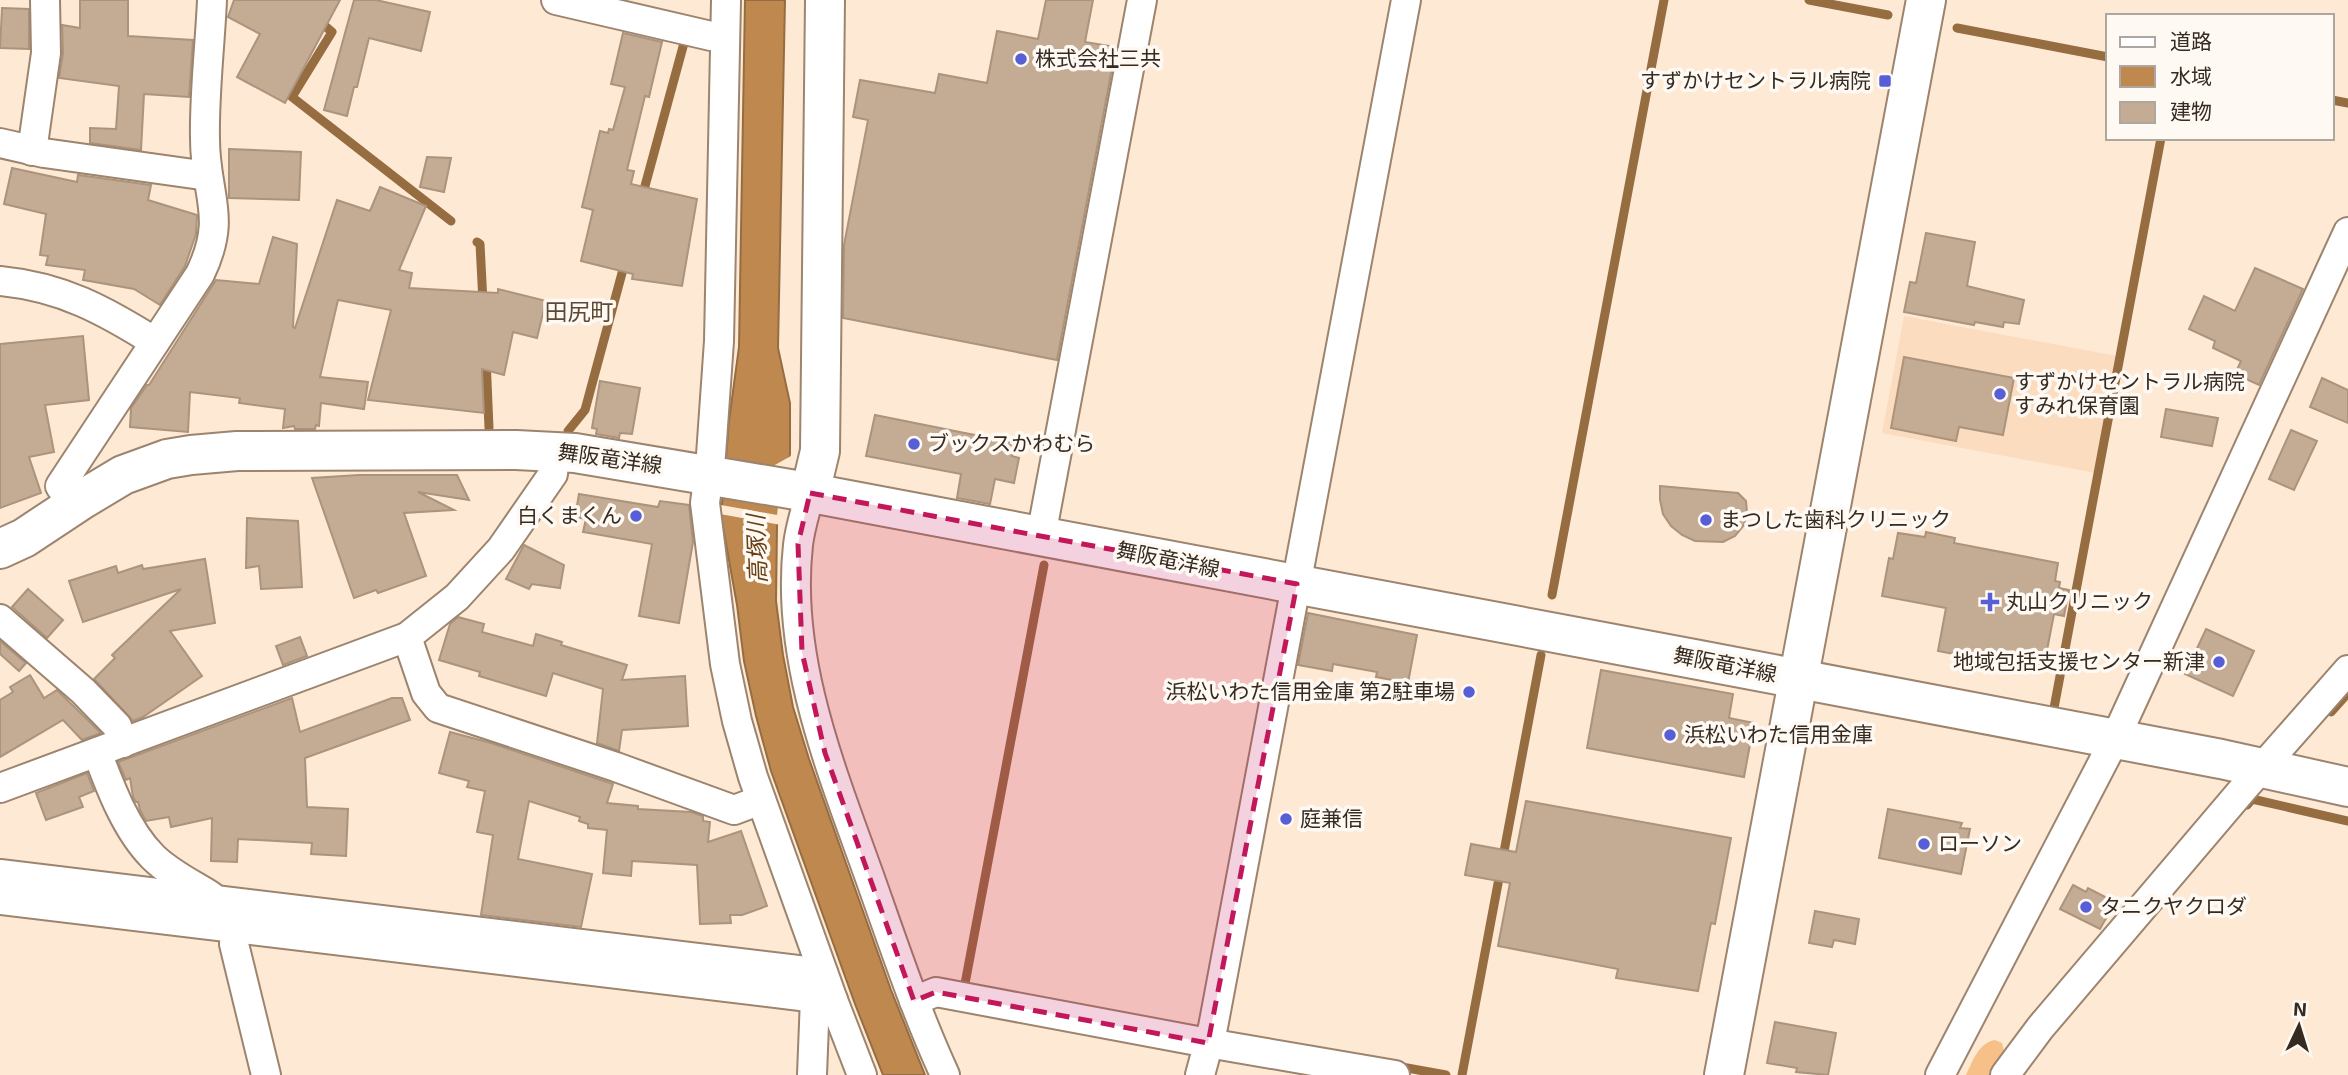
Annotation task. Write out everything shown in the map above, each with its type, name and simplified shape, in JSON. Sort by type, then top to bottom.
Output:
[{"type":"main road","points":[[800,491],[820,450],[825,0]]},
{"type":"main road","points":[[1724,1075],[1926,0]]},
{"type":"main road","name":"舞阪竜洋線","points":[[0,549],[24,538],[113,481],[167,459],[214,452],[555,451],[604,456],[1041,536],[2115,739],[2348,787]]},
{"type":"street","points":[[32,151],[46,53],[45,0]]},
{"type":"street","points":[[73,505],[60,486],[200,274],[214,238],[215,219],[205,138],[212,0]]},
{"type":"street","points":[[556,0],[711,36],[725,36]]},
{"type":"street","points":[[726,0],[715,476],[705,507],[725,664],[737,721],[824,991],[862,1075]]},
{"type":"street","points":[[1041,536],[1142,0]]},
{"type":"street","points":[[1200,1075],[1213,1027],[1406,0]]},
{"type":"street","points":[[0,144],[208,177]]},
{"type":"street","points":[[1940,1075],[2115,739],[2348,232]]},
{"type":"street","points":[[0,281],[49,289],[79,299],[108,312],[155,342]]},
{"type":"street","points":[[0,788],[407,638],[457,597],[501,550],[553,474],[555,451]]},
{"type":"street","points":[[800,491],[797,600],[802,652],[811,702],[825,753],[914,1001],[945,1075]]},
{"type":"street","points":[[0,619],[83,691],[117,726],[123,743]]},
{"type":"street","points":[[407,638],[426,693],[438,708],[616,766],[734,810],[761,800]]},
{"type":"street","points":[[2005,1075],[2040,1028],[2348,670]]},
{"type":"street","points":[[97,752],[140,843],[224,919],[234,943],[266,1075]]},
{"type":"street","points":[[0,874],[224,919]]},
{"type":"street","points":[[0,900],[224,919],[824,991]]},
{"type":"street","points":[[812,1075],[824,991]]},
{"type":"street","points":[[914,1001],[936,992],[1395,1075]]},
{"type":"highlighted area","points":[[810,493],[1297,584],[1208,1043],[936,992],[914,1001],[825,753],[802,652],[798,544]]},
{"type":"shaded area","name":"すずかけセントラル病院 すみれ保育園","points":[[1904,316],[2117,356],[2096,473],[1882,433]]},
{"type":"shaded area","points":[[1995,1040],[2002,1043],[2004,1051],[1989,1075],[1966,1075],[1980,1049]]},
{"type":"water","name":"高塚川","points":[[745,0],[785,0],[778,348],[790,403],[790,454],[777,526],[776,601],[783,655],[793,707],[809,759],[891,990],[925,1075],[883,1075],[771,771],[744,661],[721,516],[729,421],[739,347]]},
{"type":"pier","points":[[791,456],[781,525],[720,514],[721,505],[777,515],[778,507],[723,457],[773,466]]},
{"type":"building","points":[[80,0],[128,0],[128,36],[193,40],[189,97],[144,94],[141,150],[90,143],[90,128],[116,129],[119,86],[59,78],[63,53],[62,25],[80,28]]},
{"type":"building","points":[[234,0],[340,0],[285,103],[237,77],[260,34],[228,17]]},
{"type":"building","points":[[354,0],[376,0],[430,12],[421,51],[369,38],[347,116],[324,110]]},
{"type":"building","points":[[1046,0],[1093,0],[1085,42],[1116,47],[1057,360],[843,318],[844,245],[868,120],[853,117],[860,80],[935,93],[939,74],[987,83],[997,31],[1038,39]]},
{"type":"building","points":[[2,8],[29,9],[29,49],[0,48]]},
{"type":"building","points":[[623,33],[662,42],[649,97],[645,96],[627,170],[634,171],[631,184],[697,199],[682,286],[632,279],[633,274],[581,261],[593,210],[582,207],[600,131],[608,133],[609,129],[613,130],[625,87],[611,84]]},
{"type":"building","points":[[229,149],[301,152],[299,200],[229,198]]},
{"type":"building","points":[[427,157],[451,158],[444,192],[420,187]]},
{"type":"building","points":[[12,168],[77,182],[78,175],[151,185],[148,200],[197,215],[196,234],[185,266],[160,305],[134,289],[83,280],[85,270],[46,265],[48,256],[40,255],[46,214],[4,204]]},
{"type":"building","points":[[380,187],[426,206],[399,270],[412,273],[409,288],[498,293],[498,289],[546,301],[537,338],[513,332],[504,375],[482,369],[484,413],[368,400],[391,310],[338,300],[320,377],[368,382],[364,409],[321,403],[319,426],[316,425],[315,429],[295,429],[294,426],[283,428],[285,409],[239,403],[240,398],[190,392],[188,432],[130,427],[131,408],[149,385],[216,280],[259,284],[273,237],[297,244],[295,328],[337,200],[370,211]]},
{"type":"building","points":[[1926,233],[1975,242],[1967,286],[2024,300],[2019,324],[2004,322],[2003,327],[1975,322],[1974,325],[1904,312],[1910,282],[1916,283]]},
{"type":"building","points":[[2255,268],[2303,289],[2259,385],[2235,374],[2241,361],[2213,348],[2215,341],[2189,329],[2204,296],[2235,311]]},
{"type":"building","points":[[83,336],[89,400],[45,405],[54,452],[29,457],[41,493],[0,508],[0,344]]},
{"type":"building","points":[[1904,357],[2014,378],[2003,435],[1959,427],[1956,441],[1891,428]]},
{"type":"building","points":[[2322,378],[2348,390],[2348,423],[2310,407]]},
{"type":"building","points":[[600,381],[640,388],[632,434],[620,433],[619,438],[596,434],[597,429],[592,428]]},
{"type":"building","points":[[2166,409],[2218,418],[2212,446],[2161,437]]},
{"type":"building","points":[[875,415],[1015,443],[1012,456],[1019,458],[1014,483],[995,479],[990,504],[957,498],[961,474],[866,456]]},
{"type":"building","points":[[2291,430],[2317,441],[2294,490],[2269,479]]},
{"type":"building","points":[[457,475],[469,500],[418,492],[454,510],[404,513],[426,576],[378,593],[376,590],[354,598],[312,478]]},
{"type":"building","name":"まつした歯科クリニック","points":[[1660,486],[1738,493],[1746,501],[1744,525],[1735,536],[1723,542],[1695,541],[1682,535],[1671,526],[1663,514]]},
{"type":"building","points":[[579,494],[658,507],[660,501],[689,505],[693,542],[679,623],[639,616],[652,544],[583,532],[586,519],[575,517]]},
{"type":"building","points":[[247,518],[298,521],[302,587],[261,589],[259,566],[246,568]]},
{"type":"building","name":"丸山クリニック","points":[[1926,532],[1955,538],[1954,543],[2058,563],[2055,581],[2060,582],[2059,588],[2069,590],[2064,616],[2054,614],[2043,671],[1938,651],[1946,608],[1882,596],[1889,558],[1893,559],[1898,533],[1925,537]]},
{"type":"building","points":[[524,545],[564,565],[560,588],[532,584],[529,589],[506,579]]},
{"type":"building","points":[[205,559],[215,623],[170,631],[202,676],[143,717],[133,721],[94,679],[115,658],[112,655],[181,589],[83,622],[69,581],[116,566],[118,573],[142,565],[143,569]]},
{"type":"building","points":[[28,589],[63,620],[47,638],[12,607]]},
{"type":"building","points":[[1308,613],[1417,635],[1408,683],[1376,677],[1377,672],[1333,664],[1332,671],[1298,665]]},
{"type":"building","points":[[458,617],[484,624],[482,632],[533,646],[536,634],[562,642],[561,645],[627,665],[622,680],[685,676],[688,726],[622,730],[619,751],[597,743],[603,689],[553,673],[546,696],[479,676],[480,672],[439,660],[450,624]]},
{"type":"building","name":"地域包括支援センター新津","points":[[2206,629],[2254,651],[2233,696],[2185,674]]},
{"type":"building","points":[[300,637],[307,656],[283,665],[276,646]]},
{"type":"building","points":[[0,641],[26,663],[19,671],[0,654]]},
{"type":"building","name":"浜松いわた信用金庫","points":[[1601,670],[1733,694],[1729,718],[1754,723],[1744,777],[1587,748]]},
{"type":"building","points":[[30,675],[44,698],[57,690],[101,733],[82,740],[63,720],[0,757],[0,700],[13,692],[10,687]]},
{"type":"building","points":[[292,698],[300,732],[392,698],[402,698],[410,720],[305,758],[307,807],[348,809],[346,856],[311,854],[312,843],[238,839],[237,862],[211,861],[212,818],[171,827],[169,817],[146,821],[133,797],[130,778],[126,780],[118,762]]},
{"type":"building","points":[[450,732],[613,784],[607,803],[638,806],[638,809],[691,812],[703,816],[703,821],[710,822],[708,842],[741,831],[767,906],[742,915],[730,915],[731,923],[700,924],[697,865],[632,861],[631,876],[603,873],[607,830],[588,828],[588,824],[579,821],[580,817],[529,801],[518,859],[592,874],[581,927],[481,915],[493,835],[477,832],[485,791],[467,787],[469,781],[439,773]]},
{"type":"building","points":[[87,773],[94,791],[79,797],[83,807],[46,820],[36,793]]},
{"type":"building","points":[[1526,801],[1731,838],[1715,924],[1711,923],[1698,991],[1616,978],[1618,969],[1498,946],[1510,883],[1465,875],[1471,844],[1516,852]]},
{"type":"building","name":"ローソン","points":[[1888,809],[1962,823],[1960,828],[1970,829],[1961,874],[1879,858]]},
{"type":"building","points":[[2073,885],[2086,892],[2088,888],[2109,899],[2107,903],[2113,906],[2100,929],[2060,909]]},
{"type":"building","points":[[1815,911],[1859,919],[1855,944],[1834,940],[1832,947],[1809,943]]},
{"type":"building","points":[[1775,1022],[1836,1033],[1828,1075],[1796,1072],[1797,1068],[1767,1063]]},
{"type":"waterway","points":[[1552,595],[1664,0]]},
{"type":"waterway","points":[[1809,0],[1888,15]]},
{"type":"waterway","points":[[319,21],[332,32],[292,97],[451,221]]},
{"type":"waterway","points":[[1957,28],[2106,57]]},
{"type":"waterway","points":[[642,197],[684,43]]},
{"type":"waterway","points":[[2334,100],[2348,103]]},
{"type":"waterway","points":[[2054,708],[2161,140]]},
{"type":"waterway","points":[[477,242],[480,244],[483,302]]},
{"type":"waterway","points":[[568,431],[585,410],[625,262]]},
{"type":"waterway","points":[[486,358],[489,428]]},
{"type":"waterway","points":[[964,989],[1044,565]]},
{"type":"waterway","points":[[1462,1075],[1541,655]]},
{"type":"waterway","points":[[2331,712],[2348,693]]},
{"type":"waterway","points":[[2247,805],[2252,799],[2348,821]]},
{"type":"waterway","points":[[1396,1066],[1446,1075]]},
{"type":"place","name":"株式会社三共","points":[[1021,59]]},
{"type":"place","name":"すずかけセントラル病院","points":[[1885,81]]},
{"type":"place","name":"すずかけセントラル病院 すみれ保育園","points":[[2000,394]]},
{"type":"place","name":"ブックスかわむら","points":[[914,444]]},
{"type":"place","name":"白くまくん","points":[[636,516]]},
{"type":"place","name":"まつした歯科クリニック","points":[[1706,520]]},
{"type":"place","name":"丸山クリニック","points":[[1990,602]]},
{"type":"place","name":"地域包括支援センター新津","points":[[2219,662]]},
{"type":"place","name":"浜松いわた信用金庫 第2駐車場","points":[[1469,692]]},
{"type":"place","name":"浜松いわた信用金庫","points":[[1670,735]]},
{"type":"place","name":"庭兼信","points":[[1286,819]]},
{"type":"place","name":"ローソン","points":[[1924,844]]},
{"type":"place","name":"タニクヤクロダ","points":[[2086,907]]},
{"type":"district","name":"田尻町","points":[[579,312]]}]
